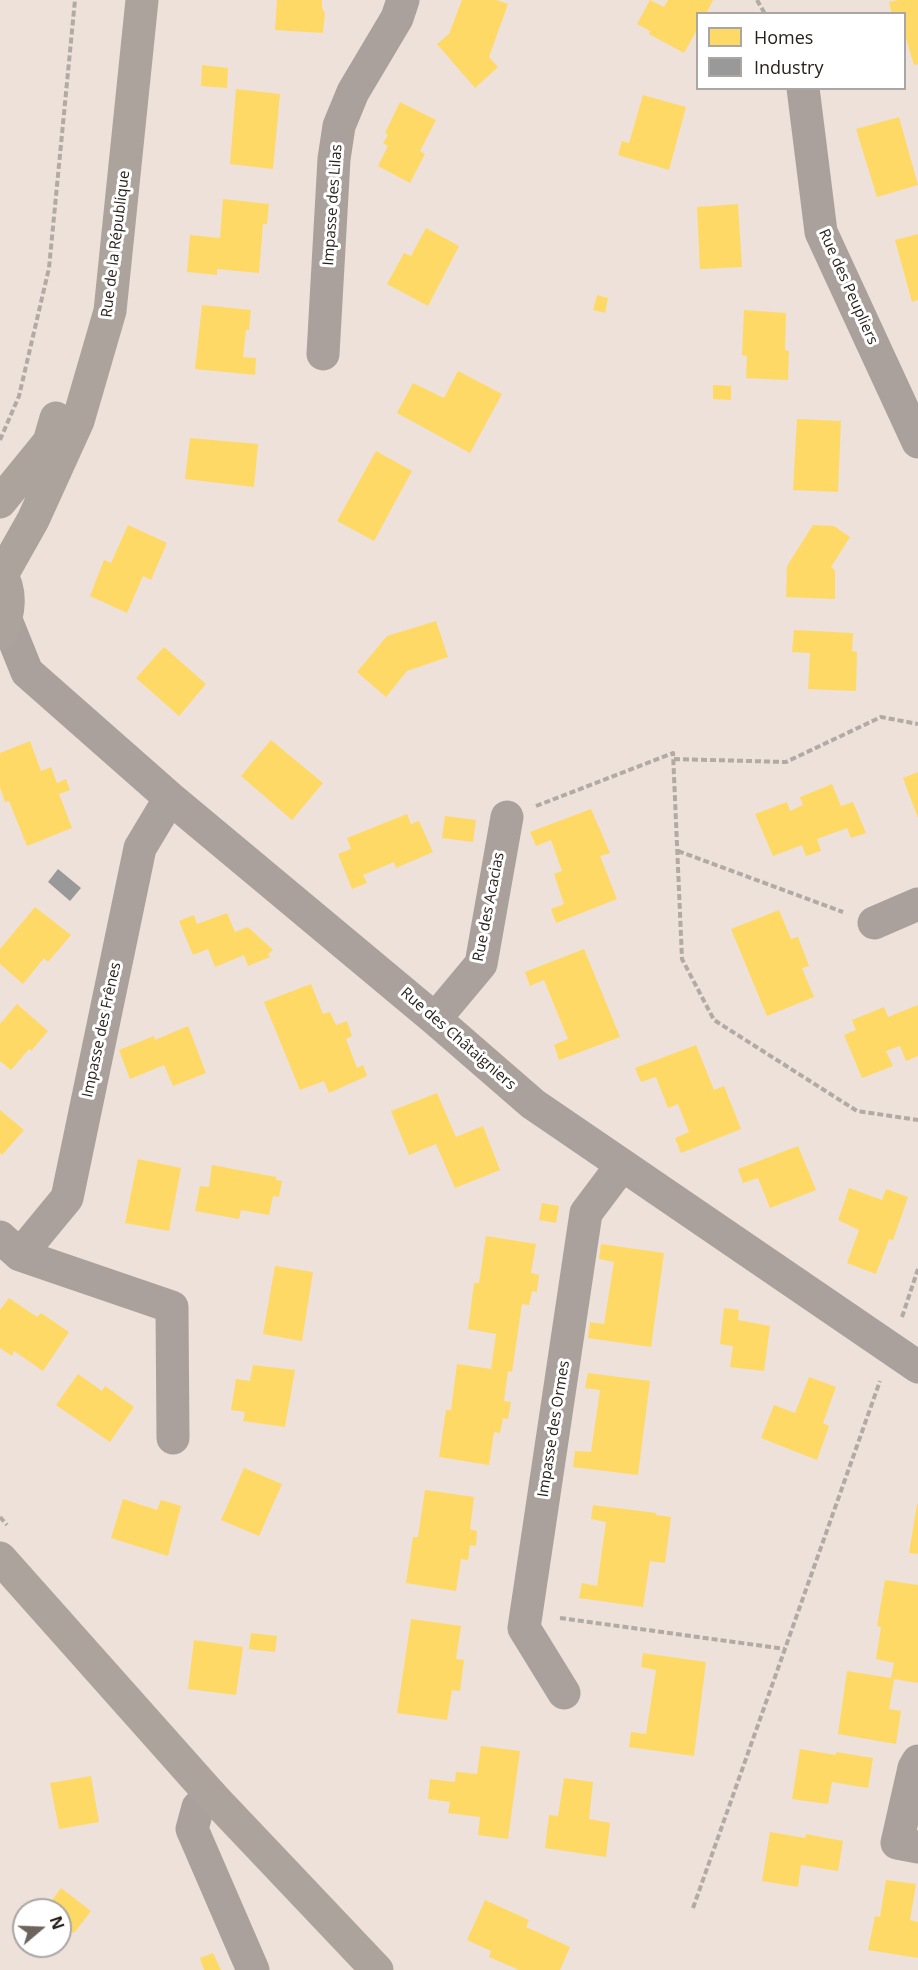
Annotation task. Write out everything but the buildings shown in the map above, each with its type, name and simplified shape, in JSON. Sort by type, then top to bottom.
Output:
[{"type":"main road","name":"Rue de la République","points":[[0,502],[49,442],[90,298],[120,0]]},
{"type":"main road","name":"Rue de la République","points":[[1,573],[33,520],[78,422],[110,312],[142,0]]},
{"type":"main road","points":[[1,573],[7,590],[8,605],[3,626]]},
{"type":"main road","points":[[0,1558],[211,1794],[377,1970]]},
{"type":"street","name":"Impasse des Lilas","points":[[323,354],[334,159],[339,126],[352,92],[397,18],[403,0]]},
{"type":"street","name":"Rue des Peupliers","points":[[803,90],[821,232],[918,442]]},
{"type":"street","name":"Rue des Châtaigniers","points":[[3,626],[14,669],[435,1018],[533,1104],[918,1367]]},
{"type":"street","name":"Impasse des Frênes","points":[[170,798],[140,849],[67,1198],[10,1246],[172,1306],[173,1438]]},
{"type":"street","name":"Rue des Acacias","points":[[435,1018],[481,964],[507,818]]},
{"type":"street","points":[[874,923],[918,904]]},
{"type":"street","name":"Impasse des Ormes","points":[[564,1693],[524,1628],[586,1213],[622,1165]]},
{"type":"street","points":[[918,1761],[914,1768],[897,1843],[918,1847]]},
{"type":"street","points":[[211,1794],[198,1807],[192,1829],[253,1970]]},
{"type":"path","points":[[0,440],[19,396],[49,268],[75,0]]},
{"type":"path","points":[[674,759],[786,762],[881,717],[918,724]]},
{"type":"path","points":[[507,818],[674,753],[682,958],[714,1020],[856,1111],[918,1120]]},
{"type":"path","points":[[678,851],[874,923]]},
{"type":"path","points":[[693,1908],[918,1269]]},
{"type":"path","points":[[526,1613],[785,1649]]}]
